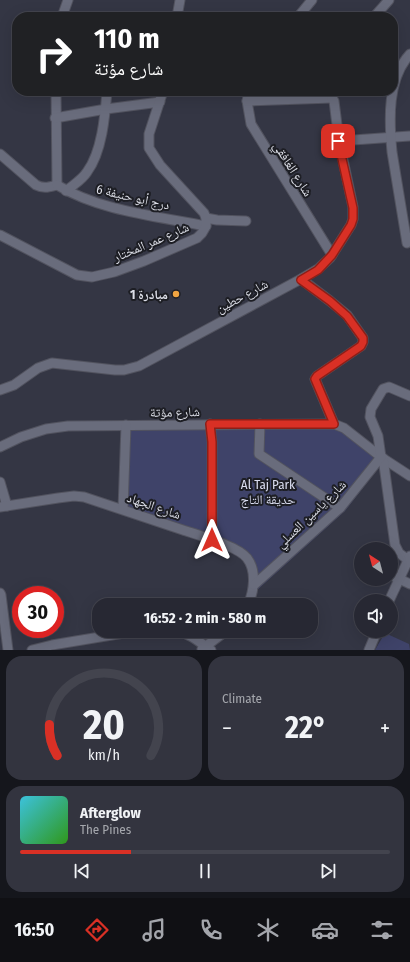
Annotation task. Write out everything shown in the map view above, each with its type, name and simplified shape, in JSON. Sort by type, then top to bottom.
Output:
[{"type":"street","points":[[64,12],[68,0]]},
{"type":"street","points":[[178,12],[180,0]]},
{"type":"street","points":[[302,12],[312,0]]},
{"type":"street","points":[[378,12],[389,0]]},
{"type":"street","points":[[398,74],[404,60],[410,54]]},
{"type":"street","points":[[0,154],[36,185],[42,188],[48,188],[57,185],[56,96]]},
{"type":"street","points":[[66,191],[88,172],[97,154],[106,109],[107,96]]},
{"type":"street","name":"شارع عمر المختار","points":[[0,235],[77,275],[92,277],[114,272],[191,242],[202,233],[206,222],[204,213],[160,165],[149,148],[149,134],[162,96]]},
{"type":"street","name":"شارع الغافقي","points":[[248,96],[247,101],[251,124],[332,255]]},
{"type":"street","points":[[247,101],[308,96]]},
{"type":"street","name":"شارع حطين","points":[[0,390],[14,385],[38,368],[52,363],[115,370],[132,368],[148,361],[318,270],[332,255],[351,225],[353,219],[353,208],[338,141],[333,96]]},
{"type":"street","points":[[393,96],[391,105],[391,138],[407,243]]},
{"type":"street","points":[[55,118],[106,109],[160,102]]},
{"type":"street","points":[[338,141],[410,136]]},
{"type":"street","name":"درج أبو حنيفة 6","points":[[57,185],[72,194],[101,204],[206,222],[217,220],[246,221]]},
{"type":"street","points":[[301,280],[330,301],[347,316],[363,338],[361,346],[317,376],[315,379],[334,424]]},
{"type":"street","points":[[398,572],[409,558],[398,553],[395,545],[378,436],[370,417],[371,409],[385,387],[389,387],[410,396]]},
{"type":"street","points":[[210,424],[212,448],[212,540]]},
{"type":"street","points":[[260,424],[258,454],[340,508]]},
{"type":"street","name":"شارع مؤتة","points":[[0,447],[21,437],[46,429],[74,426],[334,424],[344,428],[382,458],[410,476]]},
{"type":"street","points":[[123,510],[126,425]]},
{"type":"street","name":"شارع ياسين العسلي","points":[[254,585],[340,508],[382,458]]},
{"type":"street","points":[[0,482],[3,507]]},
{"type":"street","name":"شارع الجهاد","points":[[3,507],[74,496],[84,497],[212,540],[239,552],[247,558],[252,566],[254,585],[250,598]]},
{"type":"street","points":[[398,578],[410,584]]},
{"type":"street","points":[[0,593],[2,595],[8,650]]},
{"type":"street","points":[[32,650],[94,638]]},
{"type":"street","points":[[195,638],[206,649],[218,638]]},
{"type":"street","points":[[369,650],[373,638]]},
{"type":"green space","name":"Al Taj Park حديقة التاج","points":[[336,425],[383,462],[345,511],[256,591],[246,554],[124,511],[130,429]]},
{"type":"green space","points":[[382,638],[396,638],[409,644],[410,650],[375,650]]},
{"type":"place","name":"مبادرة 1","points":[[176,294]]},
{"type":"route","points":[[212,540],[212,442],[210,424],[334,424],[315,379],[317,376],[361,346],[363,342],[363,338],[347,316],[330,301],[301,280],[318,270],[330,258],[351,225],[353,219],[353,208],[338,141]]}]
